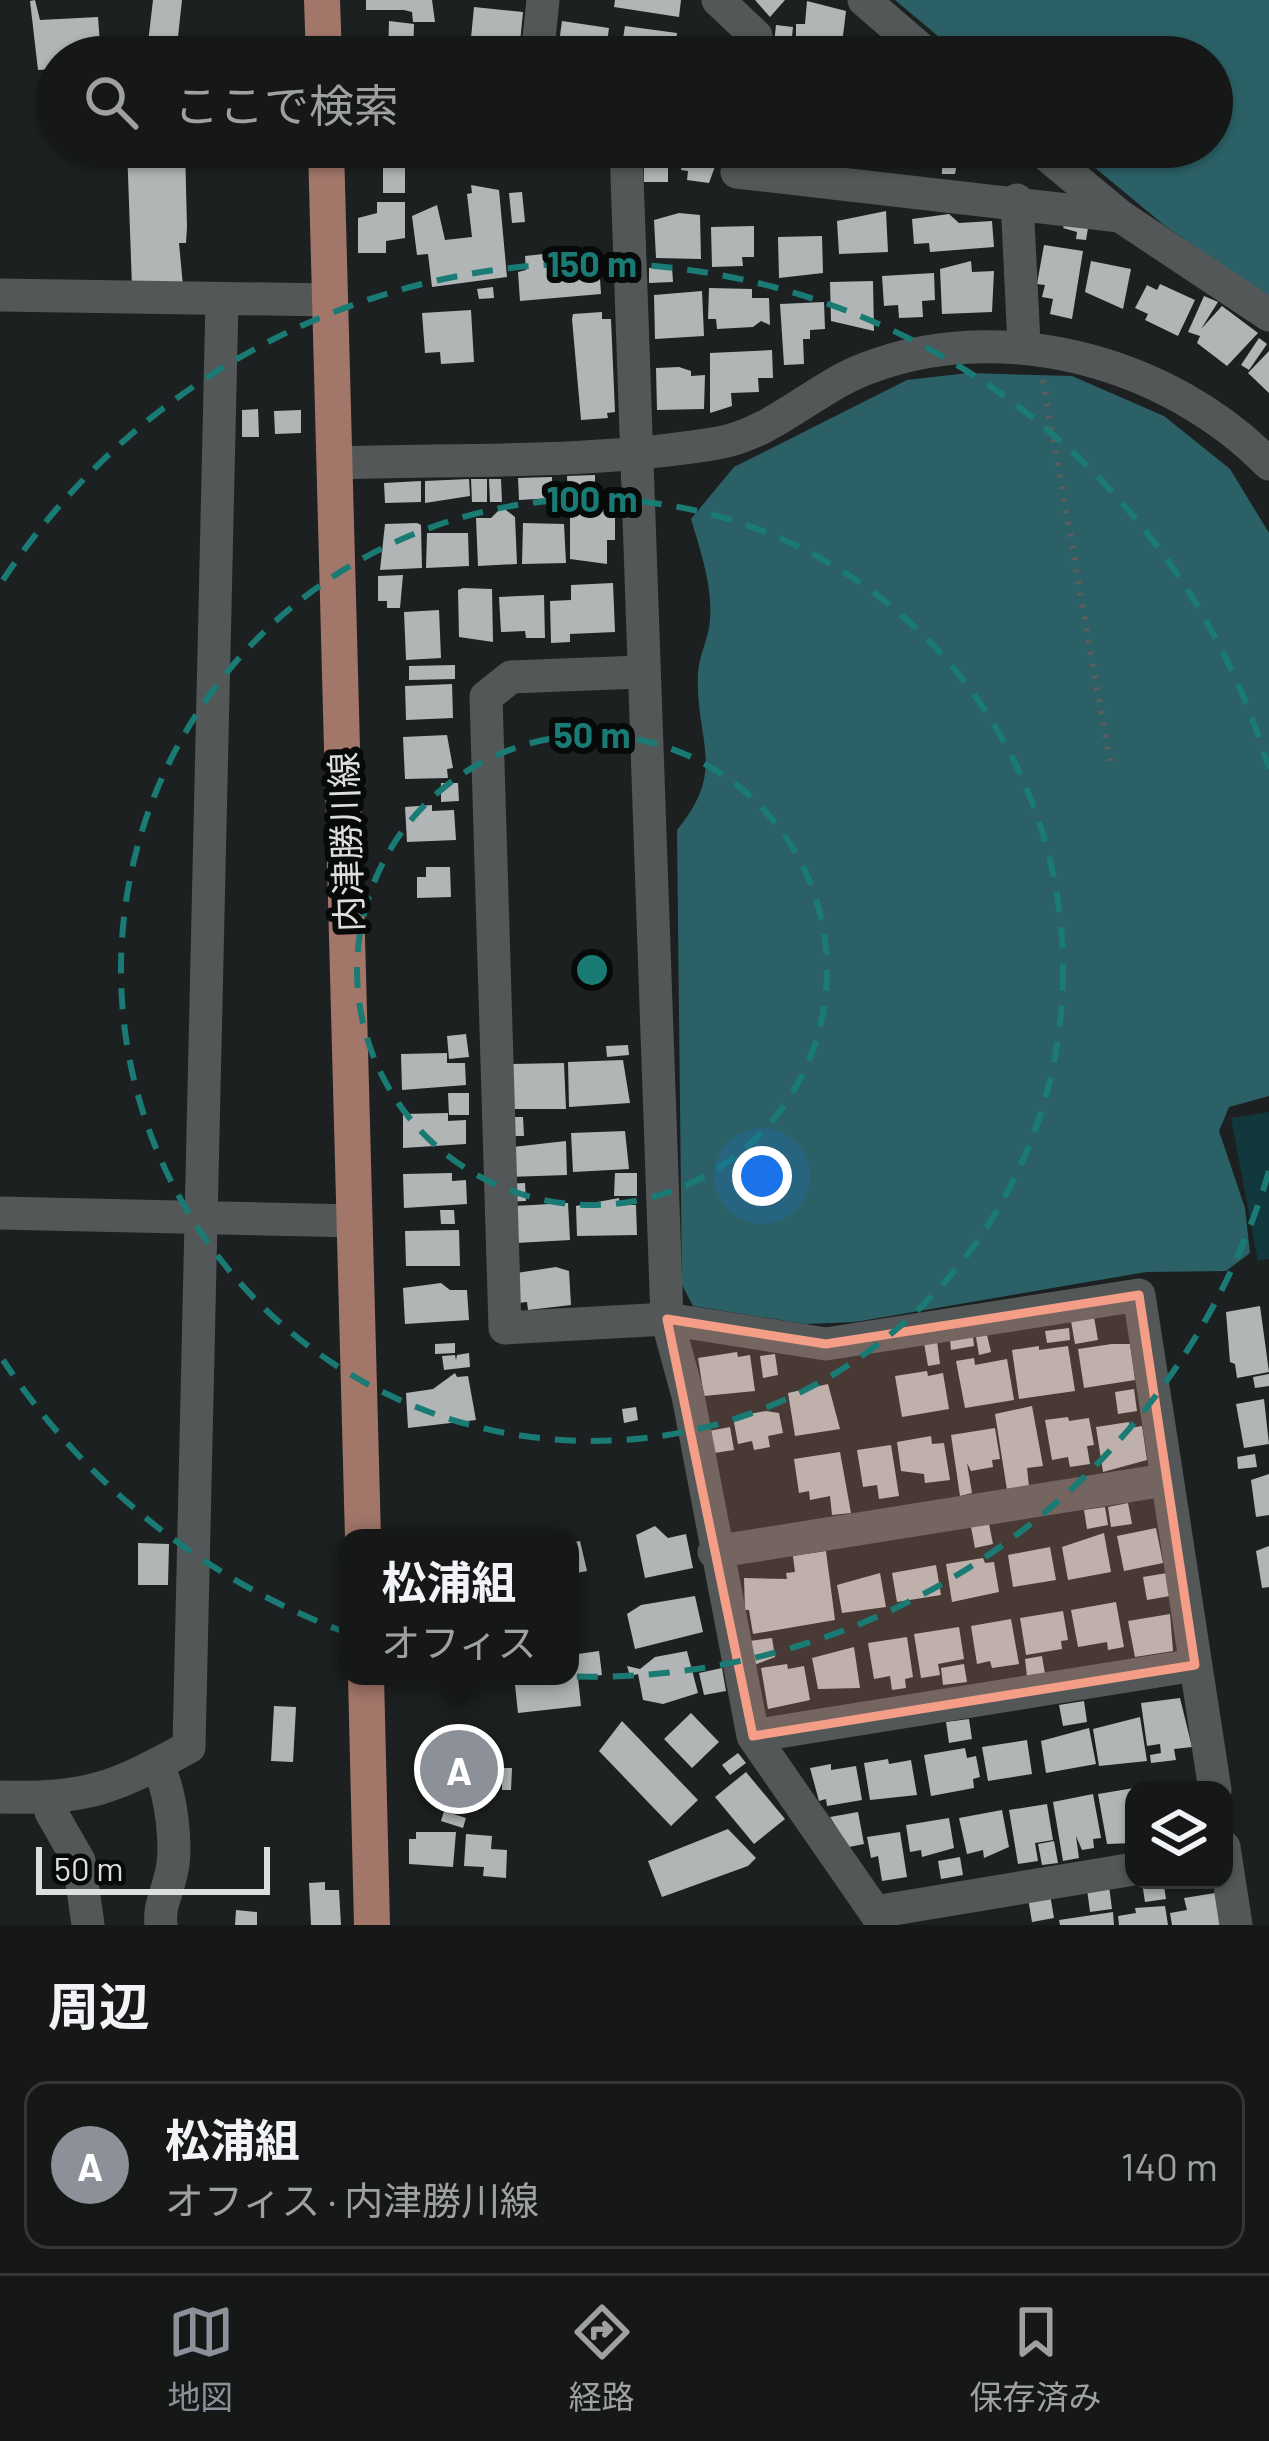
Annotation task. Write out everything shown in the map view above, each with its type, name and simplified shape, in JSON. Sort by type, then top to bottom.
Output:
[{"type":"main road","points":[[322,0],[323,36]]},
{"type":"main road","name":"内津勝川線","points":[[327,168],[363,1529]]},
{"type":"main road","points":[[366,1685],[372,1925]]},
{"type":"street","points":[[540,36],[544,0]]},
{"type":"street","points":[[718,0],[756,36]]},
{"type":"street","points":[[865,0],[906,36]]},
{"type":"street","points":[[627,168],[639,454],[640,672],[667,1319],[688,1396],[714,1552],[753,1736],[880,1919],[1125,1871]]},
{"type":"street","points":[[737,168],[737,172],[1017,200],[1120,216]]},
{"type":"street","points":[[1062,168],[1120,216],[1269,315]]},
{"type":"street","points":[[1017,200],[1031,346]]},
{"type":"street","points":[[0,295],[222,302],[330,300]]},
{"type":"street","points":[[0,1797],[52,1798],[118,1786],[189,1747],[222,302]]},
{"type":"street","points":[[334,463],[639,454],[725,442],[882,364],[941,347],[1031,346],[1108,366],[1230,424],[1269,464]]},
{"type":"street","points":[[640,672],[511,677],[486,697],[505,1328],[667,1319],[826,1344],[1139,1295],[1214,1781]]},
{"type":"street","points":[[0,1213],[356,1221]]},
{"type":"street","points":[[714,1552],[1165,1480]]},
{"type":"street","points":[[753,1736],[1195,1665]]},
{"type":"street","points":[[158,1764],[167,1782],[172,1875],[159,1906],[161,1925]]},
{"type":"street","points":[[52,1798],[51,1812],[79,1862],[88,1925]]},
{"type":"street","points":[[1230,1889],[1236,1925]]},
{"type":"path","points":[[1031,346],[1111,768]]},
{"type":"highlighted area","points":[[1139,1295],[1195,1665],[753,1736],[667,1319],[826,1344]]},
{"type":"shaded area","points":[[895,0],[1269,0],[1269,297],[1164,225],[1095,168],[1233,168],[1233,36],[938,36]]},
{"type":"shaded area","points":[[968,373],[1072,376],[1164,416],[1230,469],[1269,533],[1269,1096],[1229,1107],[1219,1131],[1245,1208],[1250,1253],[1226,1271],[1146,1272],[855,1322],[805,1324],[693,1306],[682,1285],[677,830],[692,808],[705,771],[698,673],[710,601],[691,519],[734,467],[907,380]]},
{"type":"shaded area","points":[[1269,1112],[1269,1259],[1258,1261],[1231,1118]]},
{"type":"building","points":[[35,0],[40,20],[98,17],[99,36],[36,36],[36,53],[30,1]]},
{"type":"building","points":[[153,0],[182,0],[178,36],[149,36]]},
{"type":"building","points":[[366,0],[432,0],[435,22],[413,22],[412,12],[404,10],[366,10]]},
{"type":"building","points":[[615,0],[681,0],[679,17],[614,7]]},
{"type":"building","points":[[755,0],[785,0],[770,17]]},
{"type":"building","points":[[807,1],[846,11],[843,36],[796,36],[796,24],[805,24]]},
{"type":"building","points":[[474,7],[523,12],[521,36],[471,36]]},
{"type":"building","points":[[389,21],[414,24],[414,36],[389,36]]},
{"type":"building","points":[[562,21],[609,28],[608,36],[560,36]]},
{"type":"building","points":[[776,25],[793,27],[792,36],[775,36]]},
{"type":"building","points":[[625,26],[677,33],[677,36],[623,36]]},
{"type":"building","points":[[128,168],[186,168],[186,243],[179,243],[183,286],[132,287]]},
{"type":"building","points":[[383,168],[405,168],[405,193],[383,193]]},
{"type":"building","points":[[644,168],[668,168],[668,182],[644,182]]},
{"type":"building","points":[[714,168],[709,183],[687,180],[688,171],[681,170]]},
{"type":"building","points":[[471,185],[499,190],[507,277],[432,287],[428,254],[417,255],[412,216],[437,205],[445,240],[472,237],[467,194],[472,193]]},
{"type":"building","points":[[522,192],[525,222],[512,223],[509,193]]},
{"type":"building","points":[[377,202],[405,202],[405,238],[386,241],[386,253],[358,253],[358,218],[377,213]]},
{"type":"building","points":[[886,211],[888,252],[839,254],[837,221]]},
{"type":"building","points":[[679,213],[700,215],[701,259],[656,258],[654,220]]},
{"type":"building","points":[[949,214],[959,223],[992,221],[994,247],[930,252],[929,243],[914,244],[912,219]]},
{"type":"building","points":[[1065,223],[1088,228],[1086,240],[1076,239],[1077,232],[1063,228]]},
{"type":"building","points":[[754,226],[754,257],[742,257],[743,266],[712,267],[711,227]]},
{"type":"building","points":[[822,236],[823,273],[779,278],[778,237]]},
{"type":"building","points":[[1044,245],[1083,251],[1072,319],[1050,314],[1053,299],[1042,297],[1045,285],[1037,284]]},
{"type":"building","points":[[598,248],[601,294],[520,301],[518,272],[526,270],[525,256]]},
{"type":"building","points":[[971,261],[972,272],[994,271],[992,312],[942,314],[940,269]]},
{"type":"building","points":[[1091,261],[1131,269],[1123,309],[1085,292]]},
{"type":"building","points":[[672,267],[673,282],[649,283],[649,268]]},
{"type":"building","points":[[934,273],[935,300],[922,301],[923,317],[899,318],[898,305],[884,306],[882,276]]},
{"type":"building","points":[[873,281],[874,331],[831,321],[830,282]]},
{"type":"building","points":[[1160,284],[1195,300],[1178,336],[1145,320],[1148,314],[1135,308],[1147,285],[1157,290]]},
{"type":"building","points":[[493,287],[494,298],[479,299],[477,289]]},
{"type":"building","points":[[709,288],[752,289],[752,298],[769,298],[770,325],[761,321],[753,327],[717,329],[716,319],[708,319]]},
{"type":"building","points":[[702,291],[704,336],[655,339],[654,295]]},
{"type":"building","points":[[1204,296],[1218,302],[1201,329],[1222,306],[1258,333],[1227,366],[1197,343],[1200,336],[1188,332]]},
{"type":"building","points":[[824,302],[825,329],[810,330],[810,339],[803,339],[804,364],[784,365],[780,304]]},
{"type":"building","points":[[471,310],[474,362],[441,364],[440,352],[425,353],[422,313]]},
{"type":"building","points":[[602,312],[602,319],[611,319],[615,412],[607,413],[608,418],[581,420],[572,319],[573,314]]},
{"type":"building","points":[[1259,338],[1267,344],[1249,370],[1241,365]]},
{"type":"building","points":[[772,350],[773,378],[758,378],[759,392],[731,393],[732,406],[710,413],[710,353]]},
{"type":"building","points":[[1269,351],[1269,393],[1248,373]]},
{"type":"building","points":[[656,368],[691,371],[691,376],[705,375],[704,409],[657,410]]},
{"type":"building","points":[[258,409],[259,437],[242,437],[242,410]]},
{"type":"building","points":[[301,410],[301,433],[275,434],[274,411]]},
{"type":"building","points":[[595,475],[595,496],[568,497],[567,476]]},
{"type":"building","points":[[552,477],[552,498],[519,500],[518,478]]},
{"type":"building","points":[[469,479],[470,496],[425,503],[425,481]]},
{"type":"building","points":[[471,479],[487,479],[487,502],[472,502]]},
{"type":"building","points":[[489,479],[501,479],[502,502],[490,502]]},
{"type":"building","points":[[421,481],[421,502],[385,503],[384,483]]},
{"type":"building","points":[[615,505],[615,540],[607,540],[607,564],[570,559],[570,506]]},
{"type":"building","points":[[502,507],[515,517],[517,564],[478,566],[476,518],[491,518]]},
{"type":"building","points":[[523,523],[564,524],[566,563],[522,564]]},
{"type":"building","points":[[385,524],[421,525],[422,568],[380,570]]},
{"type":"building","points":[[427,533],[468,533],[469,566],[426,568]]},
{"type":"building","points":[[403,575],[400,608],[387,608],[387,601],[378,601],[378,576]]},
{"type":"building","points":[[613,583],[615,632],[570,634],[570,642],[551,643],[550,601],[571,600],[571,585]]},
{"type":"building","points":[[492,589],[493,642],[459,637],[458,590]]},
{"type":"building","points":[[544,595],[545,638],[526,638],[525,631],[501,632],[499,597]]},
{"type":"building","points":[[439,610],[441,658],[406,660],[404,612]]},
{"type":"building","points":[[455,665],[455,679],[409,680],[409,666]]},
{"type":"building","points":[[452,684],[453,718],[406,720],[405,686]]},
{"type":"building","points":[[447,735],[453,768],[447,769],[448,778],[405,779],[403,737]]},
{"type":"building","points":[[441,783],[458,783],[459,801],[441,802]]},
{"type":"building","points":[[432,805],[432,811],[454,810],[456,840],[407,842],[405,807]]},
{"type":"building","points":[[426,867],[450,867],[451,897],[417,898],[417,877],[426,877]]},
{"type":"building","points":[[466,1034],[469,1057],[449,1059],[447,1036]]},
{"type":"building","points":[[628,1045],[629,1055],[607,1057],[606,1046]]},
{"type":"building","points":[[447,1053],[447,1063],[465,1063],[466,1085],[402,1090],[401,1054]]},
{"type":"building","points":[[623,1060],[630,1103],[569,1107],[568,1062]]},
{"type":"building","points":[[564,1063],[566,1109],[507,1109],[511,1064]]},
{"type":"building","points":[[448,1093],[469,1093],[469,1115],[449,1115]]},
{"type":"building","points":[[448,1113],[448,1121],[466,1120],[466,1144],[403,1148],[403,1114]]},
{"type":"building","points":[[502,1117],[523,1117],[524,1136],[502,1136]]},
{"type":"building","points":[[625,1131],[629,1169],[573,1172],[571,1133]]},
{"type":"building","points":[[566,1141],[567,1175],[505,1177],[504,1148]]},
{"type":"building","points":[[452,1173],[452,1181],[466,1180],[467,1204],[404,1208],[403,1174]]},
{"type":"building","points":[[615,1173],[637,1173],[637,1196],[614,1196]]},
{"type":"building","points":[[525,1183],[526,1201],[504,1202],[503,1184]]},
{"type":"building","points":[[619,1198],[620,1205],[636,1205],[637,1235],[577,1236],[576,1206]]},
{"type":"building","points":[[568,1203],[570,1240],[516,1243],[514,1206]]},
{"type":"building","points":[[440,1210],[454,1210],[455,1224],[441,1224]]},
{"type":"building","points":[[459,1230],[460,1266],[406,1266],[405,1231]]},
{"type":"building","points":[[556,1267],[569,1271],[571,1305],[528,1310],[527,1302],[518,1303],[510,1274]]},
{"type":"building","points":[[441,1283],[450,1290],[467,1290],[469,1320],[405,1324],[403,1288]]},
{"type":"building","points":[[1260,1306],[1269,1372],[1237,1378],[1235,1364],[1230,1362],[1226,1312]]},
{"type":"building","points":[[1094,1317],[1098,1340],[1075,1344],[1071,1321]]},
{"type":"building","points":[[1069,1328],[1070,1340],[1047,1343],[1045,1331]]},
{"type":"building","points":[[987,1335],[991,1352],[979,1355],[976,1337]]},
{"type":"building","points":[[973,1336],[974,1346],[951,1350],[950,1340]]},
{"type":"building","points":[[937,1341],[940,1364],[928,1366],[924,1343]]},
{"type":"building","points":[[455,1343],[455,1353],[435,1354],[435,1344]]},
{"type":"building","points":[[1130,1344],[1135,1380],[1084,1388],[1078,1349]]},
{"type":"building","points":[[1039,1346],[1039,1350],[1068,1346],[1075,1391],[1019,1399],[1012,1350]]},
{"type":"building","points":[[737,1352],[738,1357],[750,1355],[755,1391],[704,1396],[698,1358]]},
{"type":"building","points":[[469,1353],[470,1367],[444,1370],[442,1356],[455,1355],[456,1360],[457,1355]]},
{"type":"building","points":[[775,1354],[778,1375],[763,1378],[760,1356]]},
{"type":"building","points":[[974,1358],[975,1365],[1007,1359],[1014,1400],[965,1408],[956,1361]]},
{"type":"building","points":[[927,1371],[928,1376],[943,1373],[949,1409],[902,1417],[895,1376]]},
{"type":"building","points":[[455,1373],[468,1376],[476,1420],[408,1428],[406,1393],[433,1389]]},
{"type":"building","points":[[1269,1374],[1269,1386],[1255,1388],[1253,1377]]},
{"type":"building","points":[[828,1384],[840,1429],[795,1436],[788,1393]]},
{"type":"building","points":[[1134,1389],[1137,1411],[1118,1414],[1115,1392]]},
{"type":"building","points":[[1264,1399],[1269,1444],[1244,1448],[1236,1404]]},
{"type":"building","points":[[1032,1406],[1043,1466],[1027,1468],[1029,1487],[1007,1490],[995,1414]]},
{"type":"building","points":[[636,1407],[638,1420],[624,1423],[622,1409]]},
{"type":"building","points":[[779,1413],[783,1433],[768,1436],[770,1447],[754,1450],[752,1441],[738,1444],[733,1417]]},
{"type":"building","points":[[1068,1417],[1069,1421],[1089,1418],[1094,1445],[1087,1446],[1090,1464],[1070,1467],[1068,1457],[1052,1460],[1045,1420]]},
{"type":"building","points":[[1129,1422],[1130,1428],[1142,1426],[1147,1460],[1103,1472],[1096,1427]]},
{"type":"building","points":[[730,1427],[734,1450],[714,1453],[709,1431]]},
{"type":"building","points":[[995,1428],[1000,1459],[992,1460],[993,1467],[971,1471],[967,1463],[972,1493],[960,1496],[951,1435]]},
{"type":"building","points":[[931,1436],[932,1444],[944,1443],[950,1480],[925,1483],[924,1474],[901,1471],[897,1442]]},
{"type":"building","points":[[891,1445],[899,1496],[879,1499],[877,1485],[863,1487],[857,1450]]},
{"type":"building","points":[[840,1452],[851,1513],[832,1515],[830,1496],[810,1500],[809,1491],[799,1493],[794,1459]]},
{"type":"building","points":[[1255,1454],[1257,1467],[1238,1469],[1237,1457]]},
{"type":"building","points":[[1269,1474],[1269,1515],[1256,1517],[1251,1480]]},
{"type":"building","points":[[1128,1503],[1132,1524],[1111,1527],[1108,1507]]},
{"type":"building","points":[[1105,1507],[1108,1525],[1087,1529],[1084,1510]]},
{"type":"building","points":[[989,1524],[993,1544],[975,1548],[971,1527]]},
{"type":"building","points":[[655,1526],[668,1538],[686,1534],[693,1568],[645,1578],[636,1535]]},
{"type":"building","points":[[1156,1528],[1163,1563],[1124,1571],[1117,1536]]},
{"type":"building","points":[[1104,1533],[1111,1572],[1068,1580],[1062,1547]]},
{"type":"building","points":[[579,1541],[587,1571],[579,1572]]},
{"type":"building","points":[[138,1543],[169,1544],[168,1585],[138,1585]]},
{"type":"building","points":[[1269,1546],[1269,1587],[1262,1588],[1256,1551]]},
{"type":"building","points":[[1050,1547],[1056,1580],[1013,1587],[1008,1555]]},
{"type":"building","points":[[826,1551],[835,1620],[753,1634],[749,1610],[745,1610],[744,1578],[787,1579],[786,1573],[795,1572],[793,1556]]},
{"type":"building","points":[[983,1558],[985,1563],[994,1562],[999,1592],[952,1602],[946,1564]]},
{"type":"building","points":[[936,1565],[941,1595],[897,1602],[892,1573]]},
{"type":"building","points":[[880,1573],[886,1607],[842,1613],[837,1585]]},
{"type":"building","points":[[1167,1573],[1170,1596],[1147,1600],[1143,1577]]},
{"type":"building","points":[[695,1596],[703,1632],[635,1649],[627,1614],[641,1605]]},
{"type":"building","points":[[1116,1602],[1124,1647],[1108,1650],[1107,1642],[1078,1647],[1071,1610]]},
{"type":"building","points":[[1063,1611],[1068,1640],[1061,1641],[1062,1649],[1026,1655],[1020,1618]]},
{"type":"building","points":[[1170,1614],[1173,1651],[1135,1657],[1128,1621]]},
{"type":"building","points":[[1011,1619],[1019,1664],[992,1668],[990,1661],[977,1664],[971,1626]]},
{"type":"building","points":[[959,1627],[964,1659],[938,1664],[940,1675],[921,1678],[914,1634]]},
{"type":"building","points":[[907,1637],[913,1677],[905,1679],[906,1688],[892,1690],[890,1676],[874,1679],[868,1643]]},
{"type":"building","points":[[772,1638],[775,1657],[754,1665],[750,1641]]},
{"type":"building","points":[[854,1647],[860,1688],[818,1689],[812,1658]]},
{"type":"building","points":[[599,1651],[602,1675],[579,1678],[579,1654]]},
{"type":"building","points":[[687,1651],[698,1693],[663,1704],[643,1700],[638,1674],[630,1676],[627,1666],[640,1669],[655,1657]]},
{"type":"building","points":[[1042,1656],[1045,1674],[1027,1676],[1025,1659]]},
{"type":"building","points":[[787,1664],[788,1669],[804,1666],[810,1700],[768,1709],[761,1668]]},
{"type":"building","points":[[964,1664],[967,1682],[943,1685],[941,1668]]},
{"type":"building","points":[[722,1668],[726,1691],[704,1695],[699,1673]]},
{"type":"building","points":[[515,1685],[579,1685],[581,1706],[518,1713]]},
{"type":"building","points":[[1180,1698],[1192,1747],[1174,1749],[1176,1760],[1151,1763],[1150,1755],[1161,1753],[1160,1744],[1147,1746],[1141,1703]]},
{"type":"building","points":[[1084,1701],[1087,1722],[1063,1726],[1059,1705]]},
{"type":"building","points":[[274,1706],[296,1707],[293,1762],[271,1761]]},
{"type":"building","points":[[691,1713],[719,1742],[692,1768],[664,1739]]},
{"type":"building","points":[[1140,1717],[1147,1761],[1099,1766],[1093,1729]]},
{"type":"building","points":[[969,1719],[972,1739],[949,1743],[946,1722]]},
{"type":"building","points":[[622,1721],[698,1800],[671,1826],[599,1751]]},
{"type":"building","points":[[1089,1728],[1096,1764],[1046,1773],[1041,1741]]},
{"type":"building","points":[[1027,1740],[1032,1774],[988,1781],[982,1747]]},
{"type":"building","points":[[431,1742],[491,1747],[488,1791],[428,1791]]},
{"type":"building","points":[[965,1748],[967,1758],[976,1756],[980,1777],[973,1779],[974,1788],[931,1796],[924,1755]]},
{"type":"building","points":[[738,1753],[746,1763],[730,1775],[722,1765]]},
{"type":"building","points":[[888,1759],[889,1764],[911,1760],[917,1795],[870,1800],[864,1763]]},
{"type":"building","points":[[831,1764],[831,1770],[856,1766],[862,1800],[827,1806],[826,1799],[819,1801],[810,1768]]},
{"type":"building","points":[[502,1768],[512,1768],[511,1790],[502,1790]]},
{"type":"building","points":[[746,1772],[785,1819],[754,1844],[715,1797]]},
{"type":"building","points":[[1125,1790],[1125,1843],[1107,1844],[1098,1794]]},
{"type":"building","points":[[1093,1794],[1101,1838],[1093,1839],[1094,1848],[1082,1850],[1076,1836],[1079,1858],[1063,1861],[1053,1802]]},
{"type":"building","points":[[1047,1804],[1053,1840],[1035,1843],[1038,1861],[1018,1864],[1009,1810]]},
{"type":"building","points":[[1002,1810],[1009,1847],[984,1858],[983,1850],[967,1854],[959,1818]]},
{"type":"building","points":[[444,1811],[466,1818],[463,1828],[441,1821]]},
{"type":"building","points":[[858,1812],[864,1844],[849,1847],[830,1817]]},
{"type":"building","points":[[949,1818],[954,1848],[922,1857],[921,1850],[910,1852],[906,1825]]},
{"type":"building","points":[[728,1829],[756,1858],[748,1866],[662,1897],[648,1861]]},
{"type":"building","points":[[416,1832],[456,1832],[453,1867],[409,1864],[409,1839],[416,1839]]},
{"type":"building","points":[[900,1832],[907,1877],[882,1881],[878,1856],[871,1858],[867,1837]]},
{"type":"building","points":[[466,1834],[492,1836],[491,1849],[507,1850],[506,1878],[483,1876],[484,1867],[464,1866]]},
{"type":"building","points":[[1054,1841],[1058,1863],[1042,1865],[1038,1844]]},
{"type":"building","points":[[960,1857],[963,1875],[941,1879],[938,1861]]},
{"type":"building","points":[[325,1882],[325,1890],[339,1890],[341,1925],[311,1925],[309,1883]]},
{"type":"building","points":[[1109,1886],[1112,1909],[1090,1912],[1087,1889]]},
{"type":"building","points":[[1143,1889],[1164,1889],[1166,1899],[1145,1902]]},
{"type":"building","points":[[1215,1893],[1220,1925],[1172,1925],[1170,1913],[1187,1910],[1184,1898]]},
{"type":"building","points":[[1050,1894],[1054,1918],[1032,1922],[1028,1898]]},
{"type":"building","points":[[1165,1906],[1168,1925],[1119,1925],[1118,1916],[1136,1913],[1135,1908]]},
{"type":"building","points":[[236,1910],[257,1912],[257,1925],[235,1925]]},
{"type":"building","points":[[1113,1912],[1114,1925],[1060,1925],[1059,1920]]},
{"type":"place","name":"松浦組","points":[[459,1769]]}]
